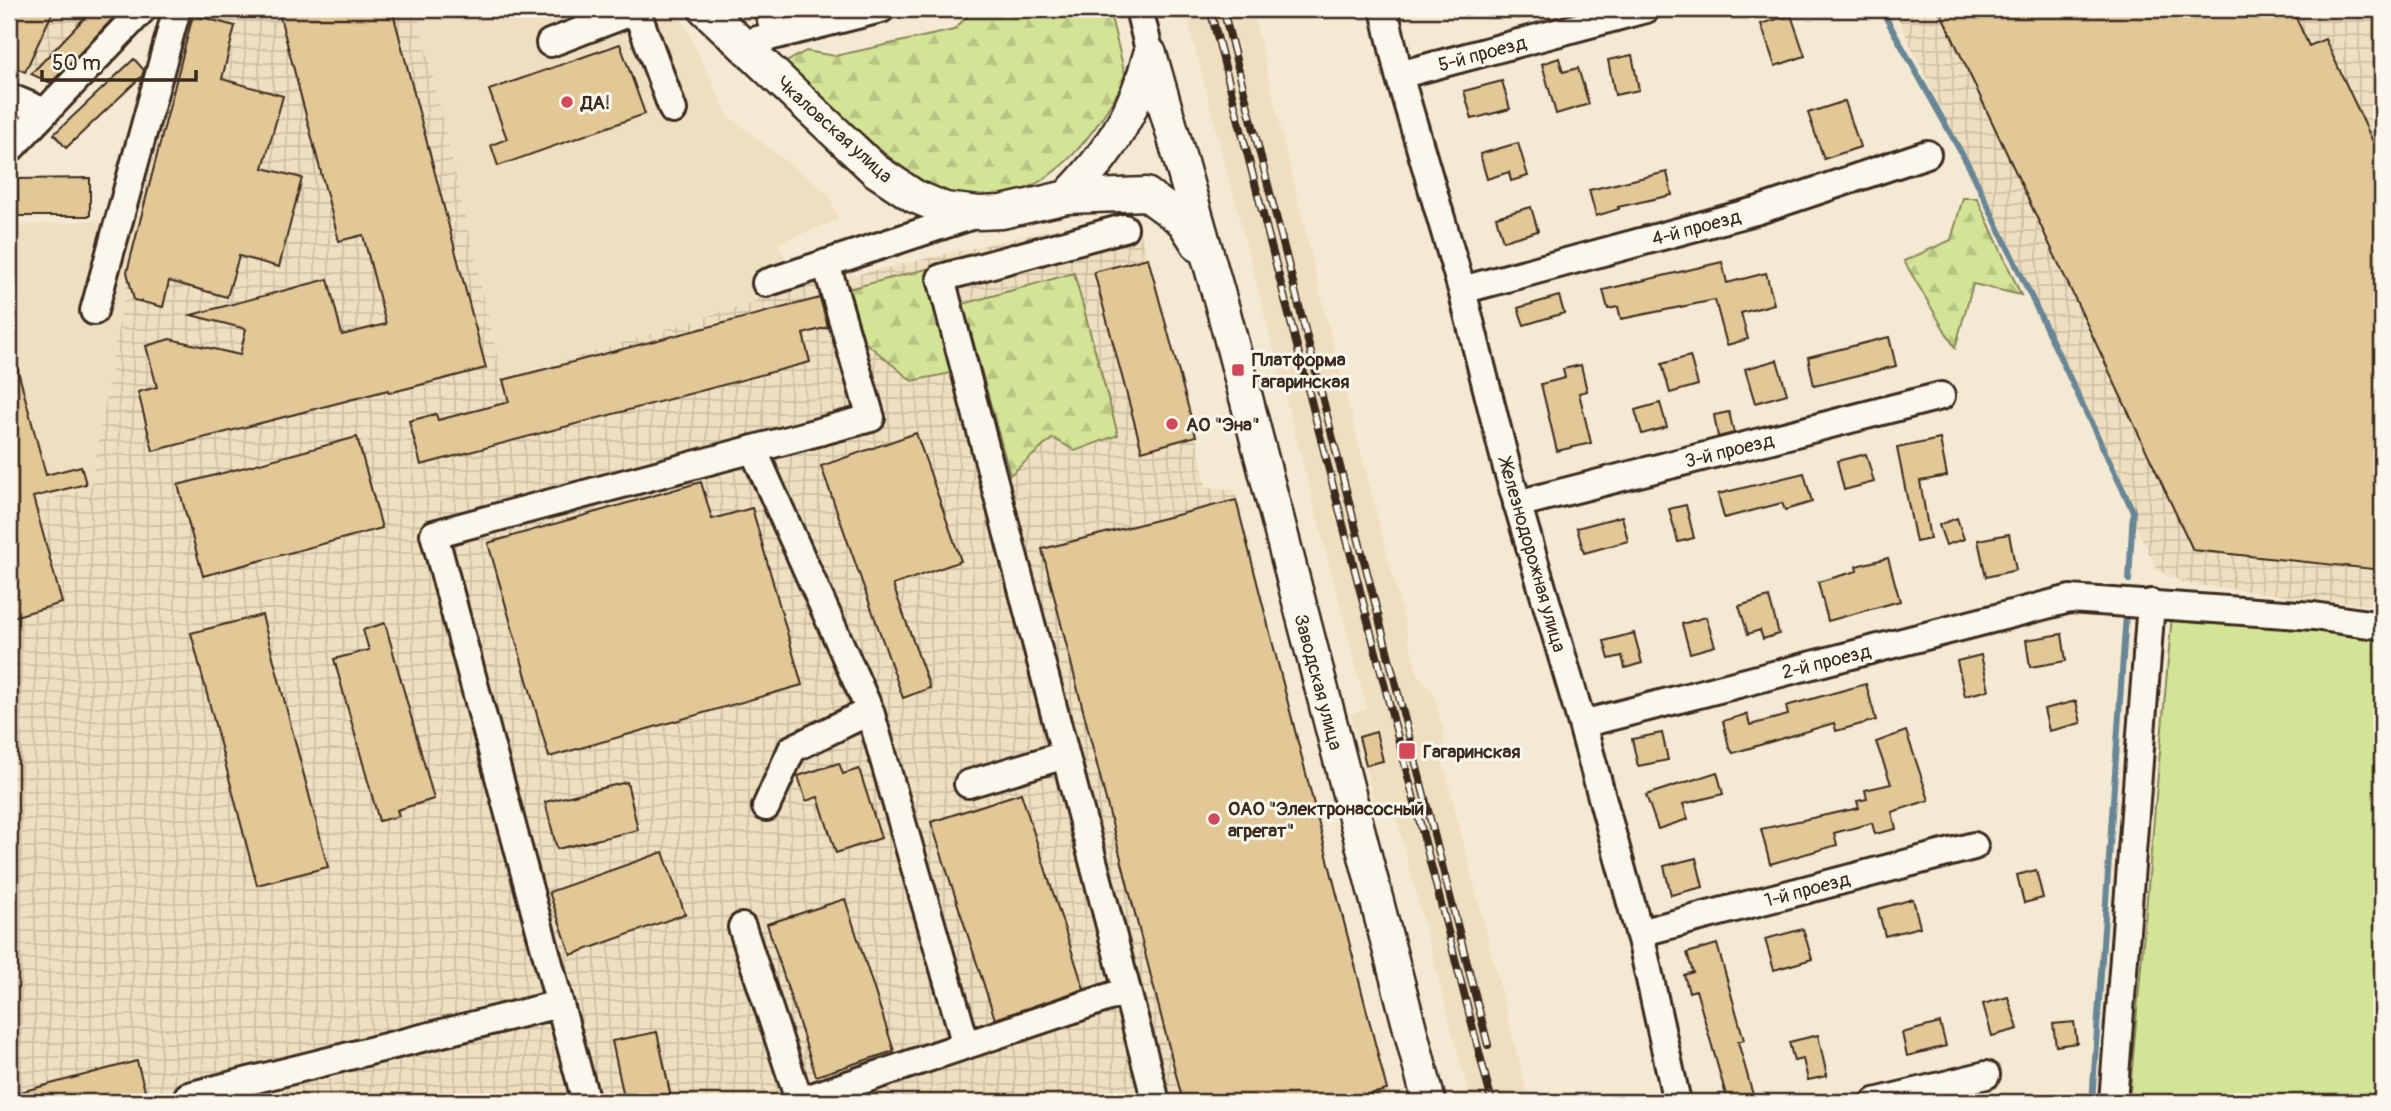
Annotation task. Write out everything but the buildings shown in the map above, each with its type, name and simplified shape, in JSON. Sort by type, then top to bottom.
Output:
[{"type":"main road","name":"Чкаловская улица","points":[[705,9],[875,170],[914,196],[945,209],[979,213],[1002,212],[1067,197],[1142,193]]},
{"type":"main road","points":[[1067,197],[1090,173],[1114,139],[1139,94],[1150,54]]},
{"type":"main road","name":"Заводская улица","points":[[1150,54],[1209,261],[1429,1102]]},
{"type":"main road","points":[[1142,193],[1166,179],[1174,167],[1177,147],[1168,131],[1157,123],[1131,125],[1114,139],[1110,159],[1122,184],[1142,193],[1183,221],[1209,261]]},
{"type":"street","points":[[9,150],[142,9]]},
{"type":"street","points":[[94,311],[177,9]]},
{"type":"street","points":[[768,9],[775,34]]},
{"type":"street","points":[[741,44],[881,9]]},
{"type":"street","points":[[1139,9],[1150,54]]},
{"type":"street","name":"Железнодорожная улица","points":[[1384,9],[1399,75],[1462,290],[1517,504],[1582,724],[1639,933],[1677,1102]]},
{"type":"street","name":"5-й проезд","points":[[1399,75],[1646,9]]},
{"type":"street","points":[[550,43],[638,10],[673,110]]},
{"type":"street","points":[[9,97],[45,112]]},
{"type":"street","name":"4-й проезд","points":[[1462,290],[1759,209],[1927,154]]},
{"type":"street","points":[[766,283],[979,213]]},
{"type":"street","points":[[1124,229],[941,278],[1156,1102]]},
{"type":"street","points":[[586,1102],[434,534],[871,418],[826,263]]},
{"type":"street","name":"3-й проезд","points":[[1517,504],[1941,396]]},
{"type":"street","points":[[753,449],[870,711],[966,1045]]},
{"type":"street","name":"2-й проезд","points":[[1582,724],[2070,599],[2314,616],[2382,626]]},
{"type":"street","points":[[2113,1102],[2151,603]]},
{"type":"street","points":[[766,807],[792,749],[870,711]]},
{"type":"street","points":[[968,784],[1065,755]]},
{"type":"street","name":"1-й проезд","points":[[1639,933],[1974,846]]},
{"type":"street","points":[[742,927],[798,1101],[1127,991]]},
{"type":"street","points":[[189,1102],[188,1096],[559,1004]]},
{"type":"street","points":[[1875,1102],[1986,1075]]},
{"type":"shaded area","points":[[9,9],[126,9],[51,83],[9,65]]},
{"type":"shaded area","points":[[192,9],[417,9],[503,380],[797,288],[1134,211],[1196,436],[1206,487],[1235,490],[1387,1090],[1337,1102],[9,1102],[9,509],[90,488],[138,217]]},
{"type":"shaded area","points":[[417,9],[677,9],[727,115],[830,196],[838,220],[778,243],[797,288],[503,380]]},
{"type":"shaded area","points":[[1185,9],[1252,9],[1321,297],[1418,675],[1433,692],[1445,737],[1442,758],[1529,1102],[1471,1102],[1393,805],[1376,809],[1351,714],[1367,709]]},
{"type":"shaded area","points":[[1894,9],[2382,9],[2382,607],[2187,584],[2157,570]]},
{"type":"shaded area","points":[[138,217],[90,488],[9,509],[9,227]]},
{"type":"green space","points":[[974,9],[1109,9],[1126,78],[1101,120],[1071,157],[1033,185],[1012,194],[963,202],[944,196],[897,164],[783,64],[806,51],[835,56],[954,30]]},
{"type":"green space","points":[[1963,198],[1977,198],[2021,295],[1973,284],[1955,348],[1904,261],[1951,240]]},
{"type":"green space","points":[[931,268],[951,373],[912,381],[848,328],[840,291]]},
{"type":"green space","points":[[1074,273],[1118,435],[1075,451],[1053,438],[1010,475],[963,304]]},
{"type":"green space","points":[[2173,604],[2382,626],[2382,1102],[2129,1102]]},
{"type":"waterway","points":[[1881,9],[1972,172],[2133,511],[2129,580]]},
{"type":"waterway","points":[[2092,1102],[2126,614]]},
{"type":"railway","points":[[1210,9],[1492,1102]]},
{"type":"railway","points":[[1223,9],[1488,1045]]},
{"type":"place","name":"ДА!","points":[[567,102]]},
{"type":"place","name":"Платформа Гагаринская","points":[[1238,370]]},
{"type":"place","name":"АО \"Эна\"","points":[[1172,424]]},
{"type":"place","name":"Гагаринская","points":[[1407,751]]},
{"type":"place","name":"ОАО \"Электронасосный агрегат\"","points":[[1214,819]]}]
